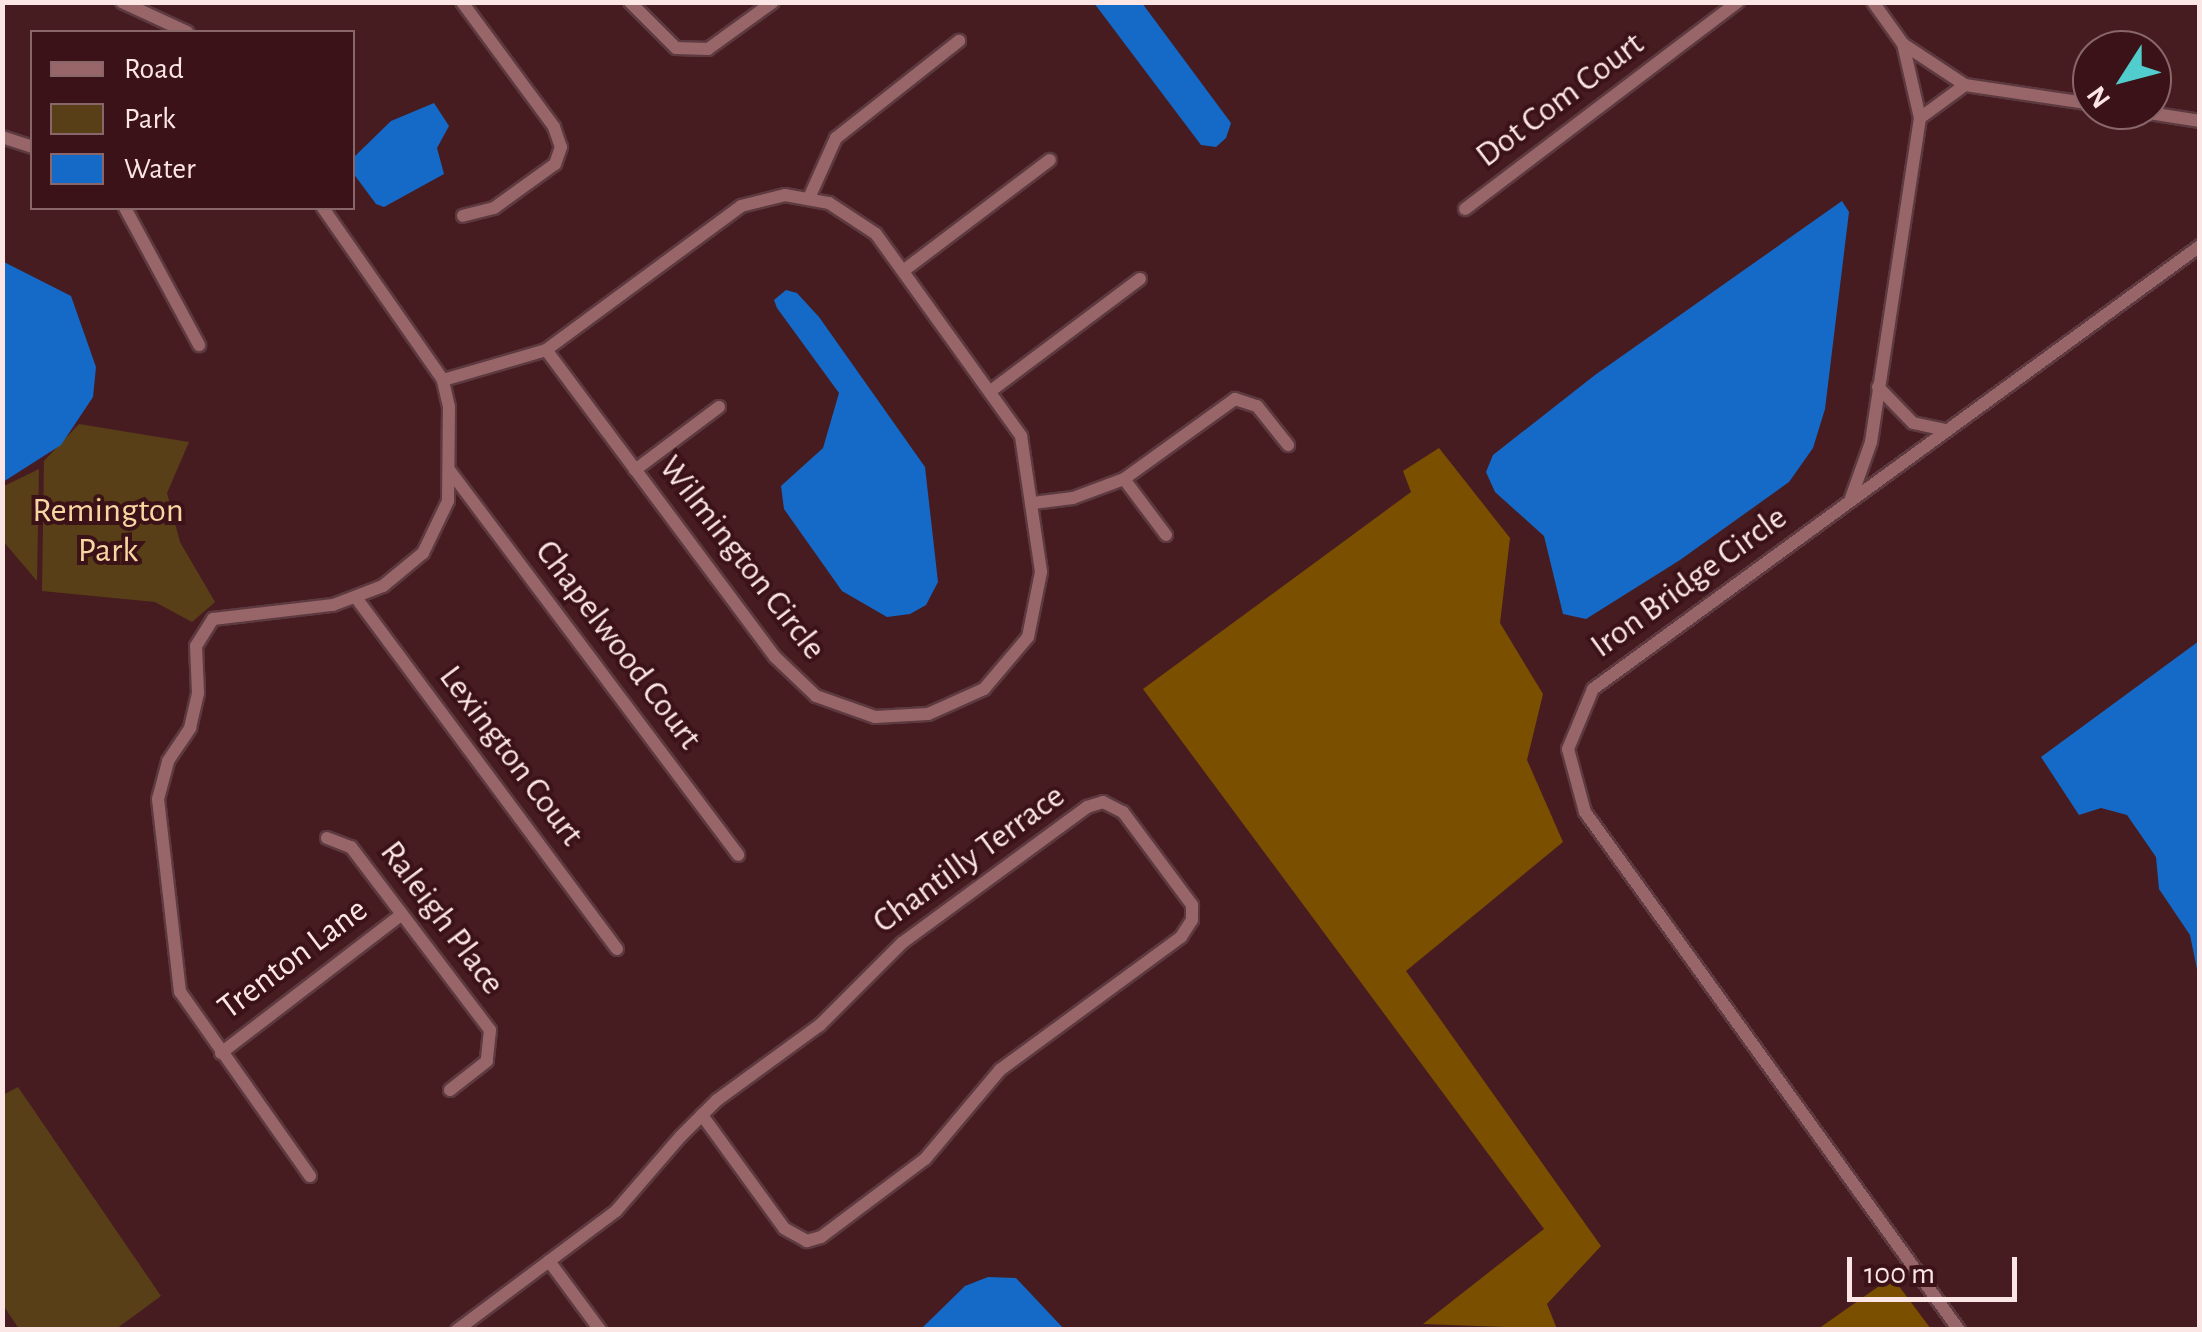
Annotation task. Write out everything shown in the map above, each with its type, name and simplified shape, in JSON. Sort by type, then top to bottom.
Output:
[{"type":"street","points":[[122,2],[182,30]]},
{"type":"street","points":[[462,2],[554,127],[561,146],[555,164],[494,208],[464,216]]},
{"type":"street","points":[[630,2],[676,48],[708,48],[773,2]]},
{"type":"street","name":"Dot Com Court","points":[[1465,209],[1738,2]]},
{"type":"street","points":[[1873,2],[1903,44],[1965,85],[2072,101]]},
{"type":"street","points":[[809,198],[814,174],[836,138],[959,41]]},
{"type":"street","points":[[1849,503],[1871,442],[1920,118],[1903,44]]},
{"type":"street","points":[[1920,118],[1965,85]]},
{"type":"street","points":[[2172,117],[2200,121]]},
{"type":"street","points":[[2,137],[30,146]]},
{"type":"street","points":[[903,272],[1050,160]]},
{"type":"street","name":"Wilmington Circle","points":[[443,380],[546,350],[741,206],[785,195],[809,198],[854,216],[903,272],[992,390],[1020,436],[1033,503],[1039,605],[1012,662],[958,704],[905,718],[875,717],[839,709],[794,679],[546,350]]},
{"type":"street","points":[[126,210],[199,346]]},
{"type":"street","points":[[310,1176],[180,992],[158,799],[168,761],[195,712],[196,646],[213,619],[229,613],[357,598],[422,553],[448,502],[450,471],[443,380],[324,210]]},
{"type":"street","name":"Iron Bridge Circle","points":[[1960,1330],[1584,812],[1572,780],[1568,749],[1593,689],[2200,246]]},
{"type":"street","points":[[992,390],[1140,279]]},
{"type":"street","points":[[1878,387],[1912,423],[1947,430]]},
{"type":"street","points":[[1033,503],[1073,498],[1124,479],[1235,398],[1257,406],[1288,444]]},
{"type":"street","points":[[635,470],[718,407]]},
{"type":"street","name":"Chapelwood Court","points":[[450,471],[738,855]]},
{"type":"street","points":[[1124,479],[1166,535]]},
{"type":"street","name":"Lexington Court","points":[[357,598],[617,949]]},
{"type":"street","name":"Chantilly Terrace","points":[[457,1330],[616,1211],[702,1115],[828,1018],[902,944],[1087,807],[1103,802],[1123,812],[1192,905],[1192,920],[1180,937],[1000,1070],[924,1160],[821,1237],[808,1241],[784,1228],[702,1115]]},
{"type":"street","name":"Raleigh Place","points":[[327,838],[351,848],[494,1040],[487,1061],[450,1090]]},
{"type":"street","name":"Trenton Lane","points":[[220,1053],[402,914]]},
{"type":"street","points":[[550,1261],[600,1330]]},
{"type":"green space","name":"Remington Park","points":[[79,424],[189,442],[167,493],[180,542],[215,602],[192,622],[155,602],[42,591],[44,461]]},
{"type":"green space","points":[[39,469],[37,581],[3,541],[2,487]]},
{"type":"green space","points":[[18,1087],[161,1296],[116,1329],[19,1329],[3,1305],[3,1095]]},
{"type":"shaded area","points":[[1439,448],[1510,538],[1500,623],[1543,694],[1527,760],[1563,842],[1406,971],[1601,1246],[1547,1304],[1557,1329],[1423,1324],[1544,1229],[1143,689],[1411,492],[1403,471]]},
{"type":"shaded area","points":[[1892,1277],[1931,1329],[1818,1329]]},
{"type":"water","points":[[1094,3],[1142,3],[1231,123],[1226,138],[1216,147],[1201,145]]},
{"type":"water","points":[[434,103],[449,126],[437,148],[444,174],[384,207],[376,204],[355,176],[355,156],[391,121]]},
{"type":"water","points":[[1842,201],[1849,212],[1825,409],[1813,448],[1789,482],[1680,560],[1586,619],[1563,614],[1544,536],[1495,492],[1486,472],[1493,455],[1595,375]]},
{"type":"water","points":[[2,261],[71,296],[96,367],[93,397],[61,445],[3,482]]},
{"type":"water","points":[[786,290],[797,293],[819,317],[925,467],[938,582],[926,605],[910,614],[887,617],[842,591],[784,509],[781,486],[823,448],[839,393],[777,308],[774,300]]},
{"type":"water","points":[[2199,641],[2199,979],[2190,935],[2159,889],[2156,857],[2127,815],[2101,808],[2079,815],[2041,757]]},
{"type":"water","points":[[988,1277],[1016,1278],[1064,1329],[921,1329],[965,1286]]}]
